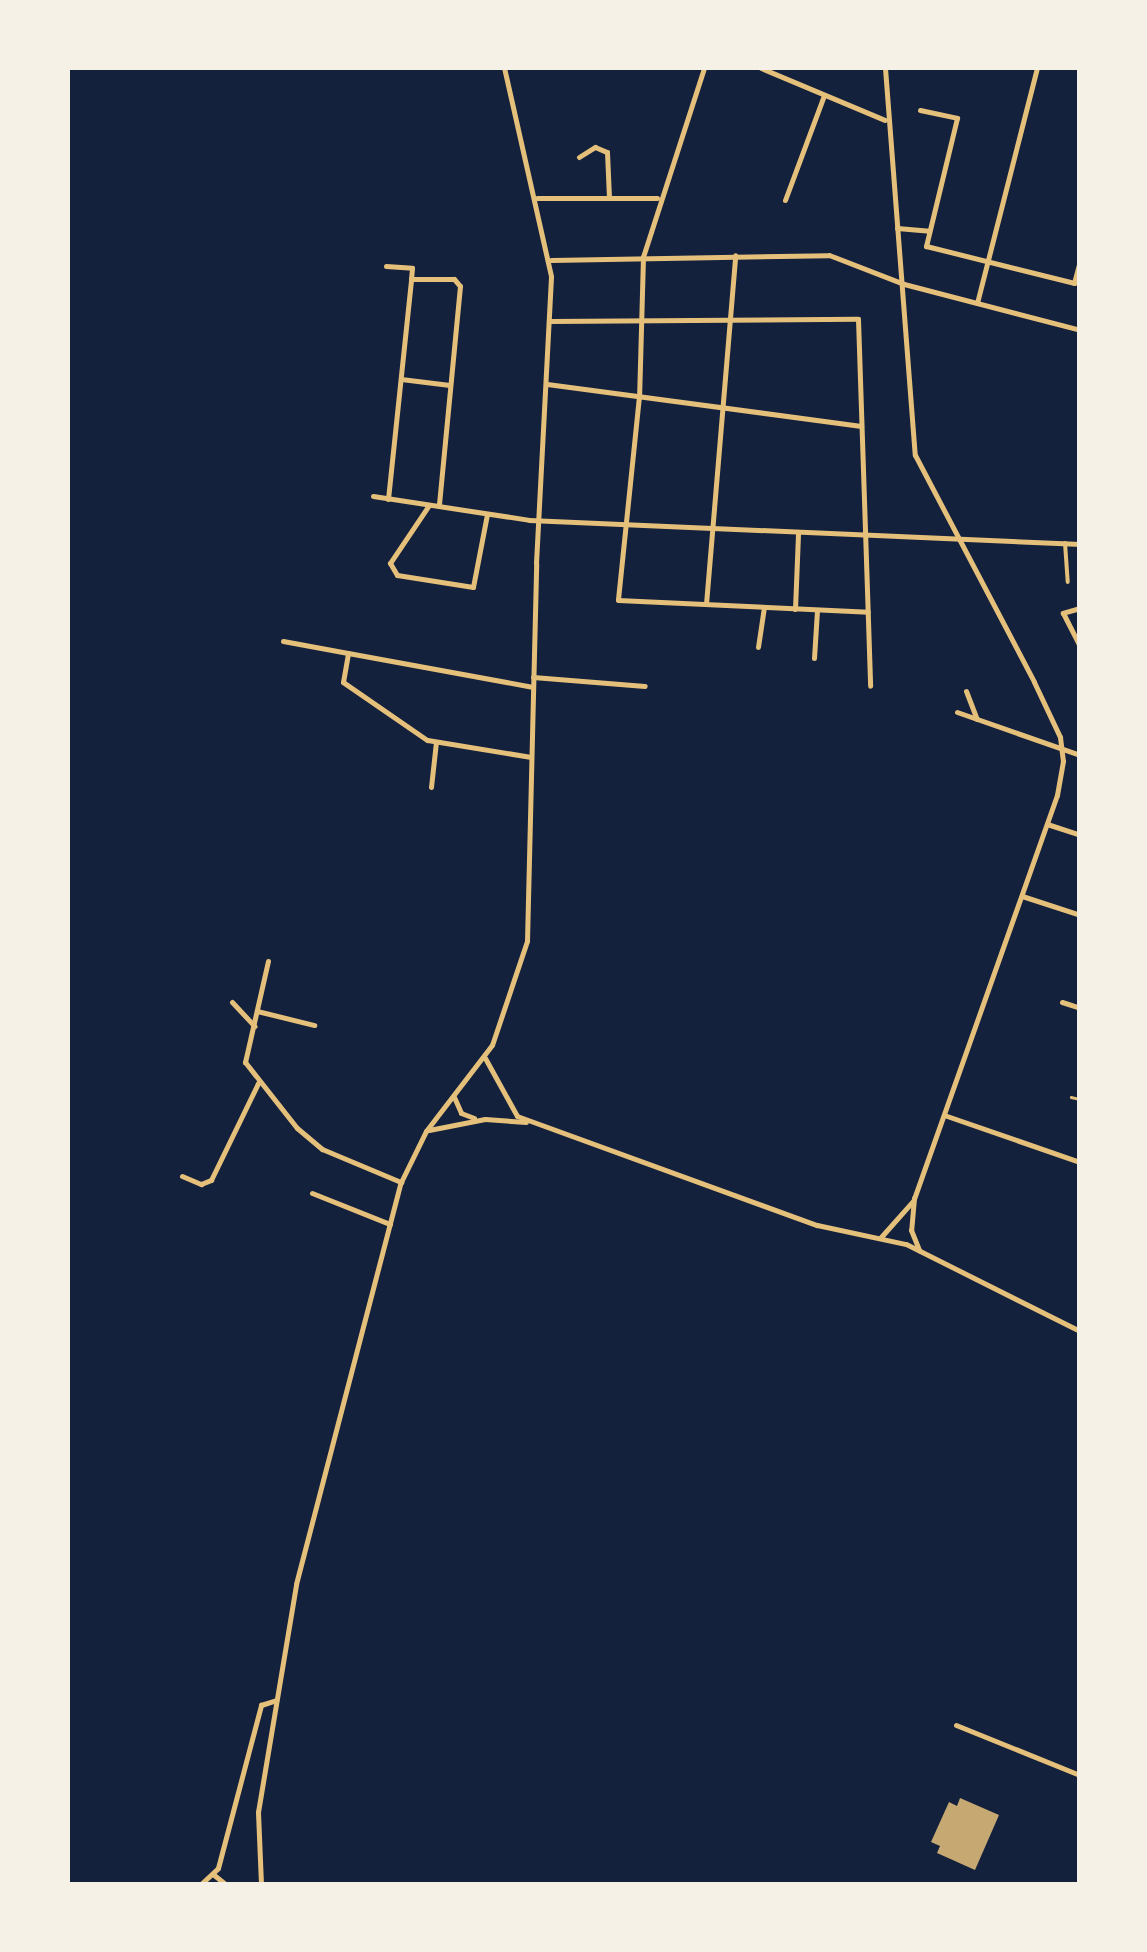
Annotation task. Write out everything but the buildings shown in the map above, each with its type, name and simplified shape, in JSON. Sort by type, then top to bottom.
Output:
[{"type":"street","points":[[262,1884],[256,1824],[306,1542],[401,1182],[426,1131],[485,1058],[527,941],[538,520],[550,260],[505,68]]},
{"type":"street","points":[[704,68],[657,198],[643,257],[639,396],[618,600],[868,612]]},
{"type":"street","points":[[761,68],[885,120]]},
{"type":"street","points":[[881,1237],[897,1224],[914,1198],[1048,824],[1060,784],[1062,747],[1034,682],[956,541],[915,455],[904,284],[885,120],[885,68]]},
{"type":"street","points":[[977,303],[1036,68]]},
{"type":"street","points":[[785,200],[824,94]]},
{"type":"street","points":[[920,110],[958,118],[926,246],[1074,283],[1080,260]]},
{"type":"street","points":[[579,157],[596,147],[608,152],[609,198]]},
{"type":"street","points":[[537,198],[657,198]]},
{"type":"street","points":[[897,228],[930,231]]},
{"type":"street","points":[[706,604],[735,256]]},
{"type":"street","points":[[550,260],[838,256],[904,284],[1080,330]]},
{"type":"street","points":[[386,266],[412,268],[388,499]]},
{"type":"street","points":[[411,278],[454,279],[460,286],[439,507]]},
{"type":"street","points":[[550,321],[858,318],[870,686]]},
{"type":"street","points":[[401,379],[450,384]]},
{"type":"street","points":[[547,384],[861,426]]},
{"type":"street","points":[[373,496],[538,520],[867,538],[1080,544]]},
{"type":"street","points":[[429,505],[390,563],[398,576],[473,587],[488,514]]},
{"type":"street","points":[[795,608],[798,534]]},
{"type":"street","points":[[1066,543],[1068,582]]},
{"type":"street","points":[[758,647],[764,607]]},
{"type":"street","points":[[1080,608],[1064,610],[1080,647]]},
{"type":"street","points":[[814,658],[816,610]]},
{"type":"street","points":[[282,641],[533,687]]},
{"type":"street","points":[[348,653],[343,682],[436,742],[531,757]]},
{"type":"street","points":[[533,677],[645,686]]},
{"type":"street","points":[[966,690],[978,720]]},
{"type":"street","points":[[957,712],[1080,754]]},
{"type":"street","points":[[431,787],[436,742]]},
{"type":"street","points":[[1048,824],[1080,835]]},
{"type":"street","points":[[1022,896],[1080,915]]},
{"type":"street","points":[[268,961],[246,1062],[258,1083],[322,1149],[401,1182]]},
{"type":"street","points":[[232,1002],[254,1026]]},
{"type":"street","points":[[1062,1002],[1080,1008]]},
{"type":"street","points":[[257,1011],[314,1025]]},
{"type":"street","points":[[485,1058],[509,1110],[536,1124],[818,1225],[900,1242],[1078,1329]]},
{"type":"street","points":[[182,1176],[200,1184],[210,1180],[258,1083]]},
{"type":"street","points":[[454,1097],[461,1113],[479,1120]]},
{"type":"street","points":[[944,1115],[1078,1162]]},
{"type":"street","points":[[426,1131],[479,1120],[536,1124]]},
{"type":"street","points":[[312,1193],[390,1224]]},
{"type":"street","points":[[914,1198],[912,1230],[919,1250]]},
{"type":"street","points":[[897,1224],[900,1242]]},
{"type":"street","points":[[900,1242],[912,1230]]},
{"type":"street","points":[[202,1884],[214,1874],[260,1710],[265,1700],[276,1700]]},
{"type":"street","points":[[260,1710],[274,1712]]},
{"type":"street","points":[[956,1726],[1080,1775]]},
{"type":"street","points":[[214,1874],[225,1884]]},
{"type":"lane","points":[[1071,1096],[1080,1100]]},
{"type":"lane","points":[[1078,1162],[1080,1152]]}]
